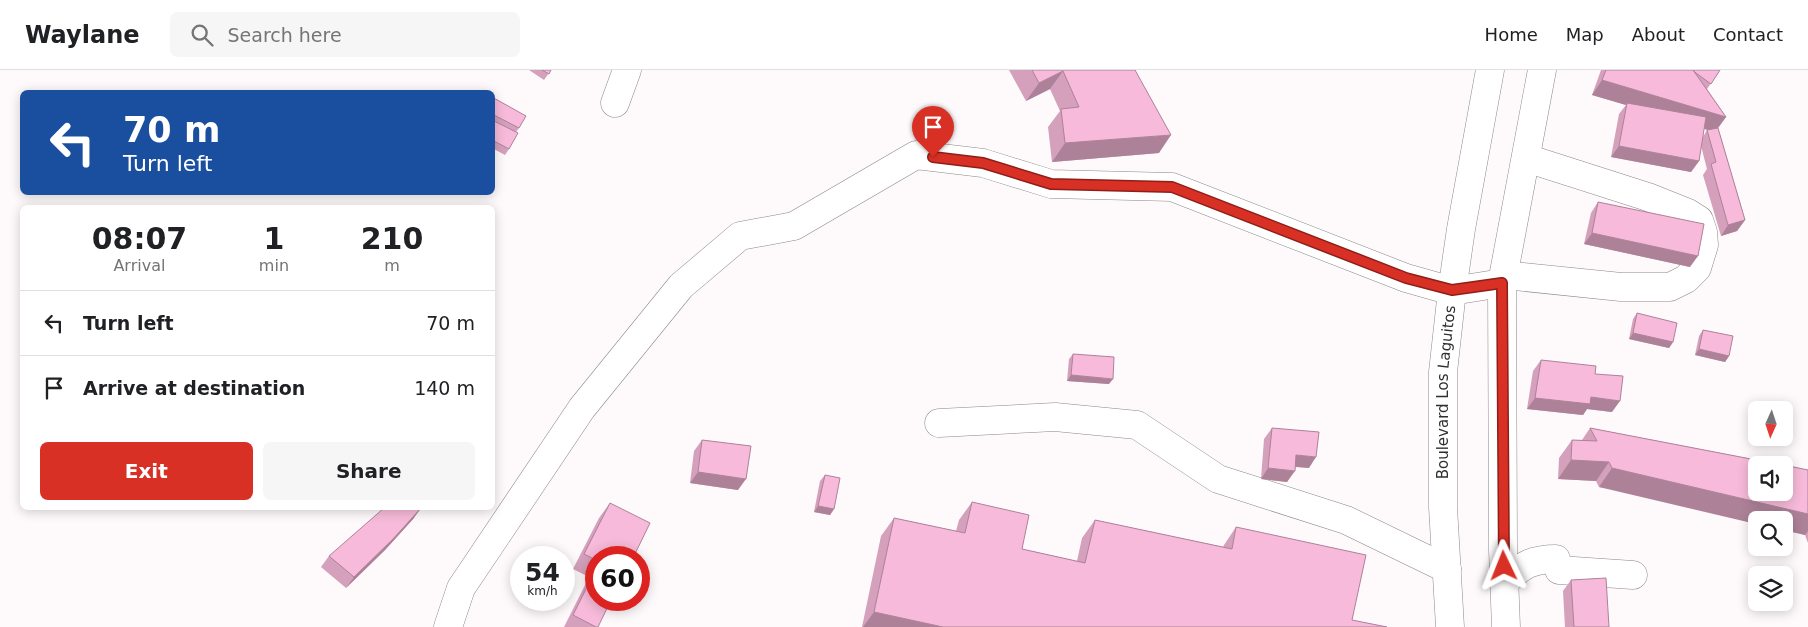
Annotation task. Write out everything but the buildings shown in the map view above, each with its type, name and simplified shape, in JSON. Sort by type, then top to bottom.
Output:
[{"type":"main road","points":[[616,103],[626,70]]},
{"type":"main road","name":"Boulevard Los Laguitos","points":[[1450,627],[1444,507],[1443,372],[1461,229],[1490,70]]},
{"type":"main road","points":[[1506,627],[1503,279],[1542,70]]},
{"type":"main road","points":[[448,627],[461,588],[582,408],[681,286],[740,236],[794,226],[916,155],[983,163],[1051,184],[1172,187],[1406,278],[1452,290],[1503,279],[1621,288],[1670,287],[1686,279],[1697,268],[1704,246],[1703,232],[1699,220],[1688,213],[1648,197],[1526,158]]},
{"type":"main road","points":[[939,423],[1055,416],[1137,425],[1218,479],[1346,520],[1447,570]]},
{"type":"main road","points":[[1505,582],[1518,568],[1541,559],[1556,559],[1559,570],[1633,575]]},
{"type":"route","points":[[933,157],[983,163],[1051,184],[1172,187],[1406,278],[1452,290],[1502,283],[1504,566]]}]
